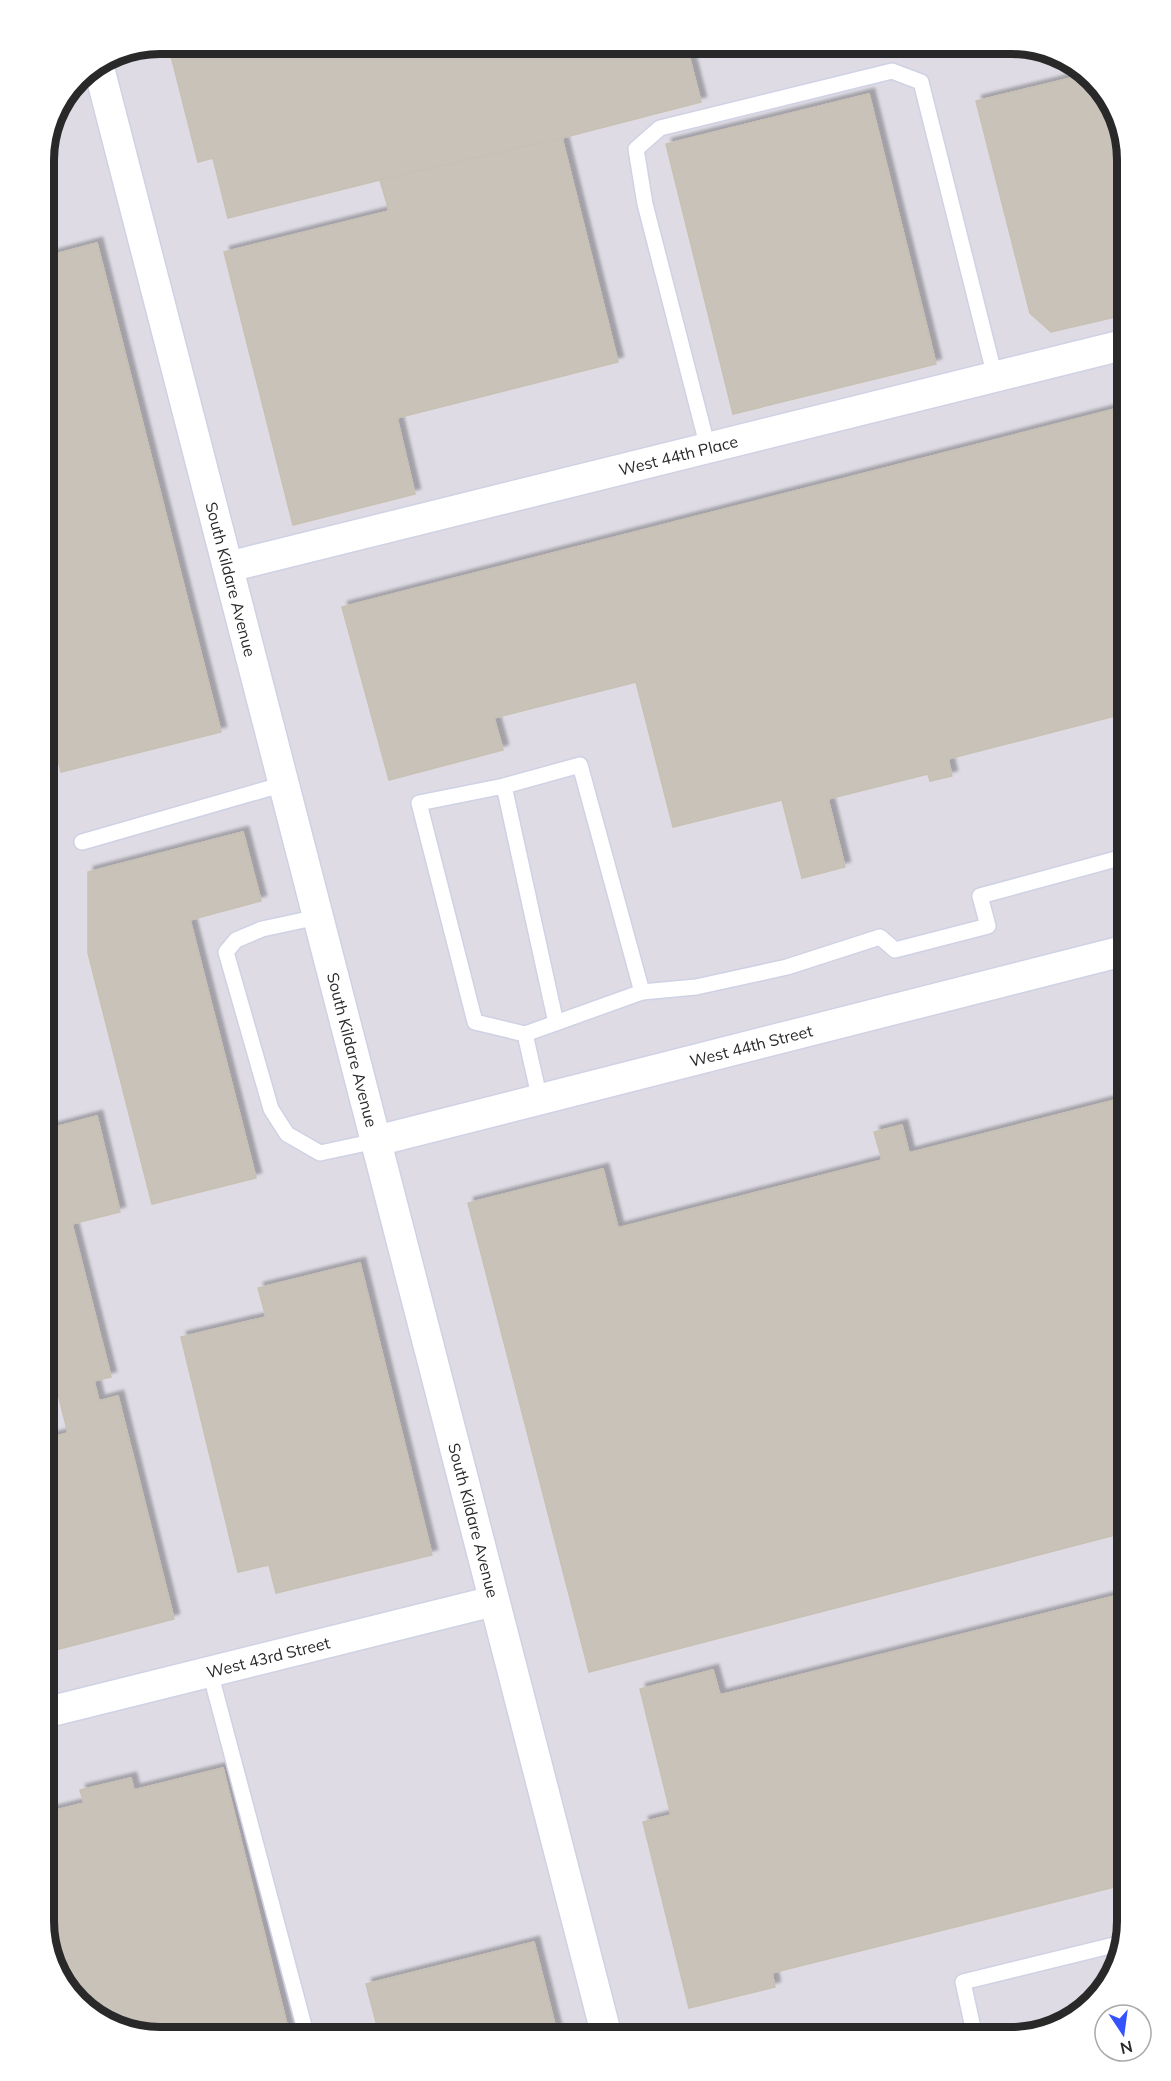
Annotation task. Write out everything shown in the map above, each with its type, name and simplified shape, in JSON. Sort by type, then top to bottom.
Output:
[{"type":"street","name":"South Kildare Avenue","points":[[101,72],[604,2027]]},
{"type":"street","name":"West 44th Place","points":[[228,567],[1117,347]]},
{"type":"street","name":"West 44th Street","points":[[376,1141],[1117,953]]},
{"type":"street","name":"West 43rd Street","points":[[54,1711],[494,1601]]},
{"type":"lane","points":[[708,448],[645,204],[636,149],[660,128],[695,119],[892,71],[921,82],[995,377]]},
{"type":"lane","points":[[642,992],[580,765],[504,786],[419,803],[474,1022],[525,1034],[642,992],[696,987],[787,967],[880,937],[895,950],[988,926],[980,896],[1117,858]]},
{"type":"lane","points":[[82,842],[284,784]]},
{"type":"lane","points":[[504,786],[556,1023]]},
{"type":"lane","points":[[318,917],[262,929],[236,940],[226,952],[271,1110],[287,1134],[320,1154],[376,1141]]},
{"type":"lane","points":[[525,1034],[540,1100]]},
{"type":"lane","points":[[210,1672],[304,2027]]},
{"type":"lane","points":[[973,2027],[963,1982],[1114,1945]]},
{"type":"shaded area","points":[[1018,54],[1045,60],[1070,72],[1091,90],[1106,113],[1115,140],[1117,160],[1117,1921],[1113,1948],[1103,1974],[1081,2001],[1058,2016],[1038,2023],[1011,2027],[153,2027],[126,2021],[101,2009],[80,1991],[65,1968],[58,1948],[54,1921],[54,153],[65,113],[85,85],[113,65],[146,55]]},
{"type":"building","points":[[171,54],[689,54],[701,102],[562,138],[228,218],[213,158],[198,162]]},
{"type":"building","points":[[1076,77],[1099,101],[1111,126],[1116,146],[1117,317],[1051,332],[1030,313],[976,101]]},
{"type":"building","points":[[869,94],[936,364],[733,414],[666,144]]},
{"type":"building","points":[[562,138],[618,362],[397,418],[415,494],[293,525],[224,252],[389,211],[380,180]]},
{"type":"building","points":[[97,243],[221,732],[61,772],[54,744],[54,254]]},
{"type":"building","points":[[1117,409],[1117,716],[948,759],[952,776],[930,781],[928,774],[828,799],[845,867],[802,878],[782,800],[673,827],[636,682],[494,718],[503,750],[389,780],[342,607]]},
{"type":"building","points":[[243,832],[261,901],[190,920],[256,1178],[152,1204],[88,953],[88,872]]},
{"type":"building","points":[[1117,1100],[1117,1535],[589,1672],[468,1203],[603,1169],[618,1228],[882,1160],[874,1132],[902,1125],[909,1153]]},
{"type":"building","points":[[97,1116],[120,1212],[72,1224],[111,1377],[94,1381],[99,1401],[118,1396],[174,1619],[54,1650],[54,1436],[68,1433],[57,1390],[54,1391],[54,1127]]},
{"type":"building","points":[[360,1263],[432,1555],[276,1593],[269,1565],[238,1572],[181,1337],[266,1317],[258,1288]]},
{"type":"building","points":[[1117,1596],[1117,1887],[772,1973],[775,1987],[689,2008],[643,1822],[671,1815],[640,1689],[713,1670],[720,1695]]},
{"type":"building","points":[[223,1768],[288,2027],[153,2027],[140,2025],[113,2016],[101,2009],[80,1991],[72,1980],[60,1955],[55,1935],[54,1810],[84,1803],[80,1790],[131,1778],[134,1790]]},
{"type":"building","points":[[534,1942],[555,2027],[377,2027],[366,1984]]}]
